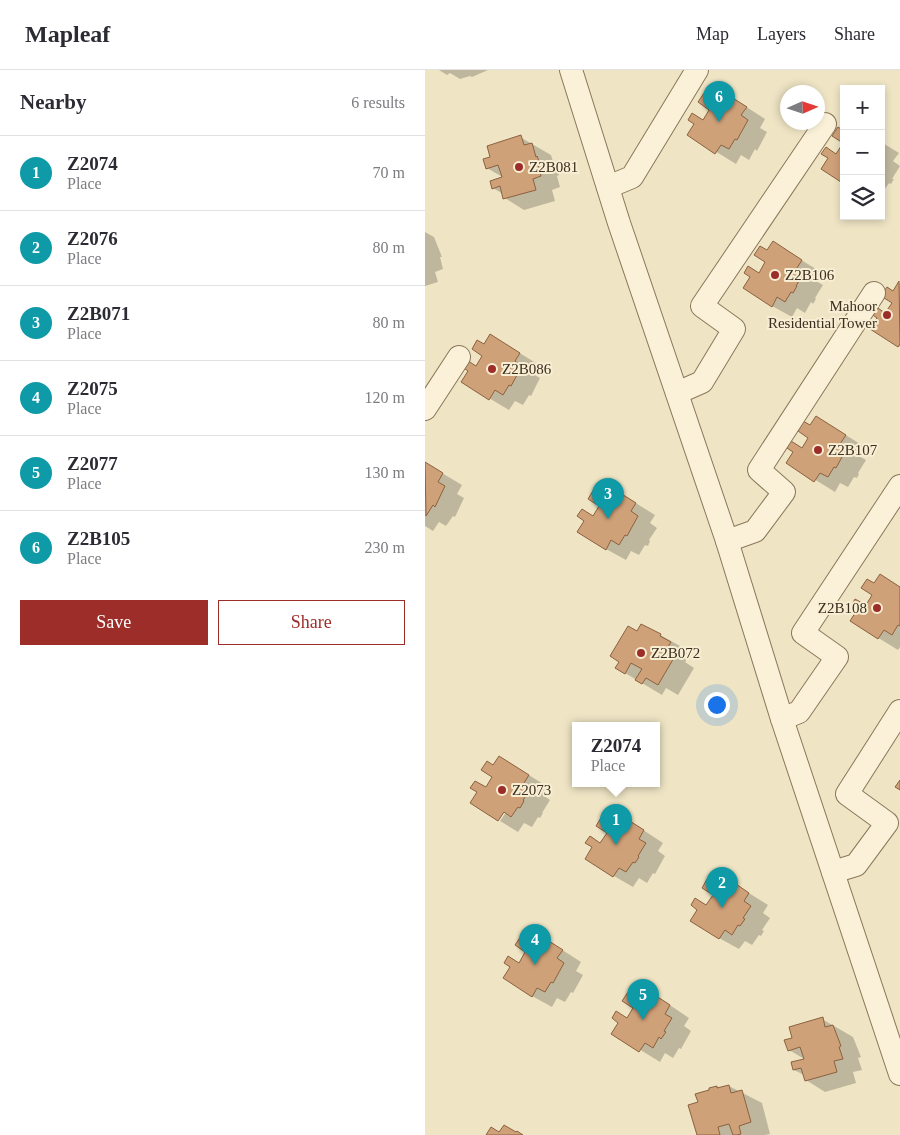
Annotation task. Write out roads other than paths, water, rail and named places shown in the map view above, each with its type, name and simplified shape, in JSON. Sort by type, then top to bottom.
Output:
[{"type":"street","points":[[571,70],[608,187],[727,541],[782,719],[900,1074]]},
{"type":"street","points":[[608,187],[631,177],[697,70]]},
{"type":"street","points":[[677,393],[702,382],[734,329],[702,306],[821,130]]},
{"type":"street","points":[[727,541],[755,531],[784,492],[759,470],[874,293]]},
{"type":"street","points":[[425,409],[459,357]]},
{"type":"street","points":[[782,719],[799,712],[837,657],[803,632],[900,486]]},
{"type":"street","points":[[833,872],[856,865],[887,822],[847,794],[900,711]]},
{"type":"place","name":"Z2B105","points":[[719,122]]},
{"type":"place","name":"Z2B081","points":[[519,167]]},
{"type":"place","name":"Z2B106","points":[[775,275]]},
{"type":"place","name":"Mahoor Residential Tower","points":[[887,315]]},
{"type":"place","name":"Z2B086","points":[[492,369]]},
{"type":"place","name":"Z2B107","points":[[818,450]]},
{"type":"place","name":"Z2B071","points":[[608,519]]},
{"type":"place","name":"Z2B108","points":[[877,608]]},
{"type":"place","name":"Z2B072","points":[[641,653]]},
{"type":"place","name":"Z2073","points":[[502,790]]},
{"type":"place","name":"Z2074","points":[[616,845]]},
{"type":"place","name":"Z2076","points":[[722,908]]},
{"type":"place","name":"Z2075","points":[[535,965]]},
{"type":"place","name":"Z2077","points":[[643,1020]]}]
